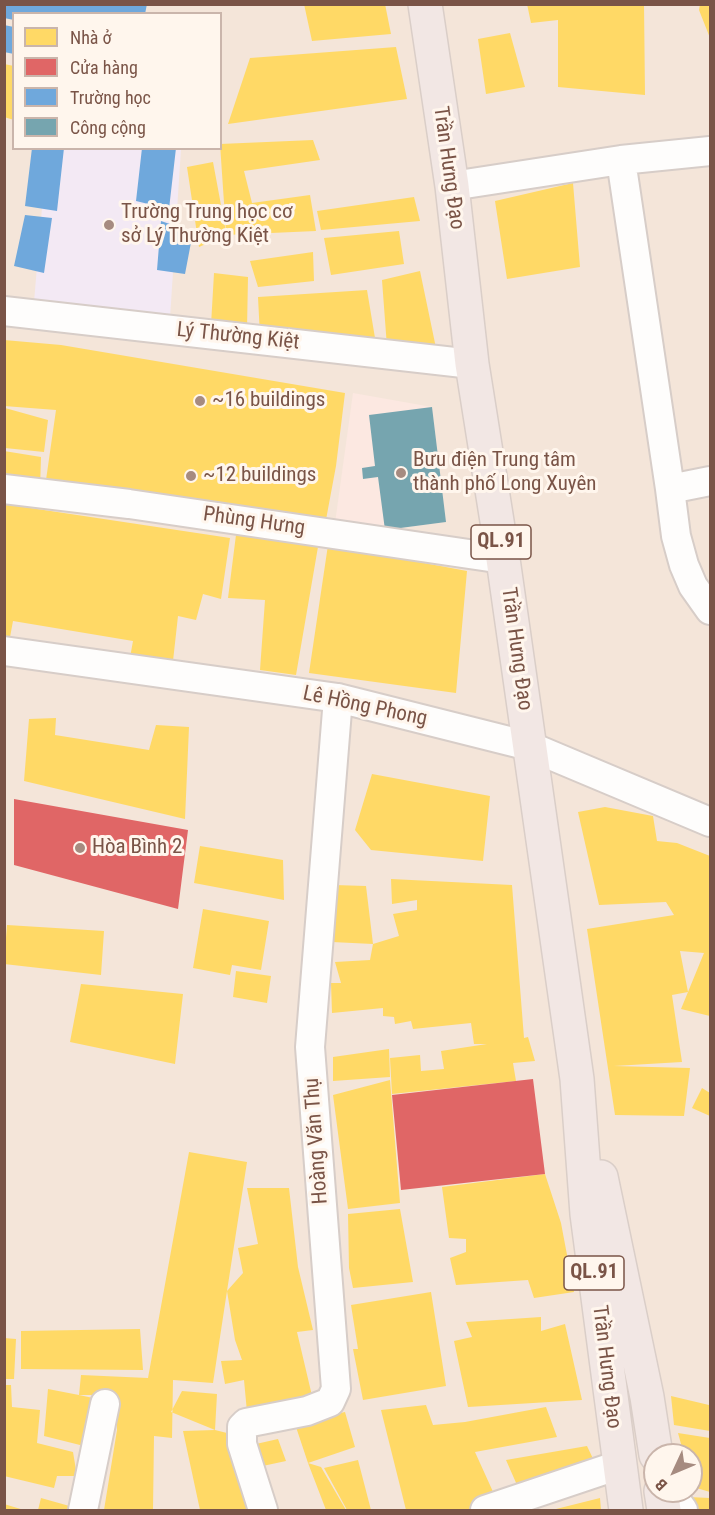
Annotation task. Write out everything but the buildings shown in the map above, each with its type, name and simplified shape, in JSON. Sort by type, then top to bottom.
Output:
[{"type":"highway","name":"Trần Hưng Đạo","points":[[424,4],[452,186],[472,364],[503,559],[577,1079],[587,1214],[626,1510]]},
{"type":"highway","name":"Trần Hưng Đạo","points":[[577,1079],[611,1220],[654,1443]]},
{"type":"street","points":[[452,186],[621,160],[711,151]]},
{"type":"street","points":[[621,160],[676,536],[693,586],[711,610]]},
{"type":"street","name":"Lý Thường Kiệt","points":[[4,311],[472,364]]},
{"type":"street","points":[[670,489],[711,481]]},
{"type":"street","name":"Phùng Hưng","points":[[4,489],[129,504],[503,559]]},
{"type":"street","name":"Lê Hồng Phong","points":[[4,651],[338,698],[529,746],[711,822]]},
{"type":"street","name":"Hoàng Văn Thụ","points":[[263,1510],[243,1444],[242,1427],[246,1423],[307,1411],[330,1402],[336,1389],[310,1047],[338,698]]},
{"type":"street","points":[[83,1510],[105,1404]]},
{"type":"street","points":[[485,1510],[619,1465]]},
{"type":"shaded area","points":[[5,5],[710,5],[710,1510],[5,1510]]},
{"type":"shaded area","name":"Trường Trung học cơ sở Lý Thường Kiệt","points":[[47,150],[181,150],[170,318],[34,302]]},
{"type":"shaded area","name":"Bưu điện Trung tâm thành phố Long Xuyên","points":[[353,393],[432,407],[446,522],[385,530],[335,523]]},
{"type":"place","name":"Trường Trung học cơ sở Lý Thường Kiệt","points":[[109,225]]},
{"type":"place","name":"~16 buildings","points":[[200,401]]},
{"type":"place","name":"Bưu điện Trung tâm thành phố Long Xuyên","points":[[401,473]]},
{"type":"place","name":"~12 buildings","points":[[191,476]]},
{"type":"place","name":"Hòa Bình 2","points":[[80,848]]}]
